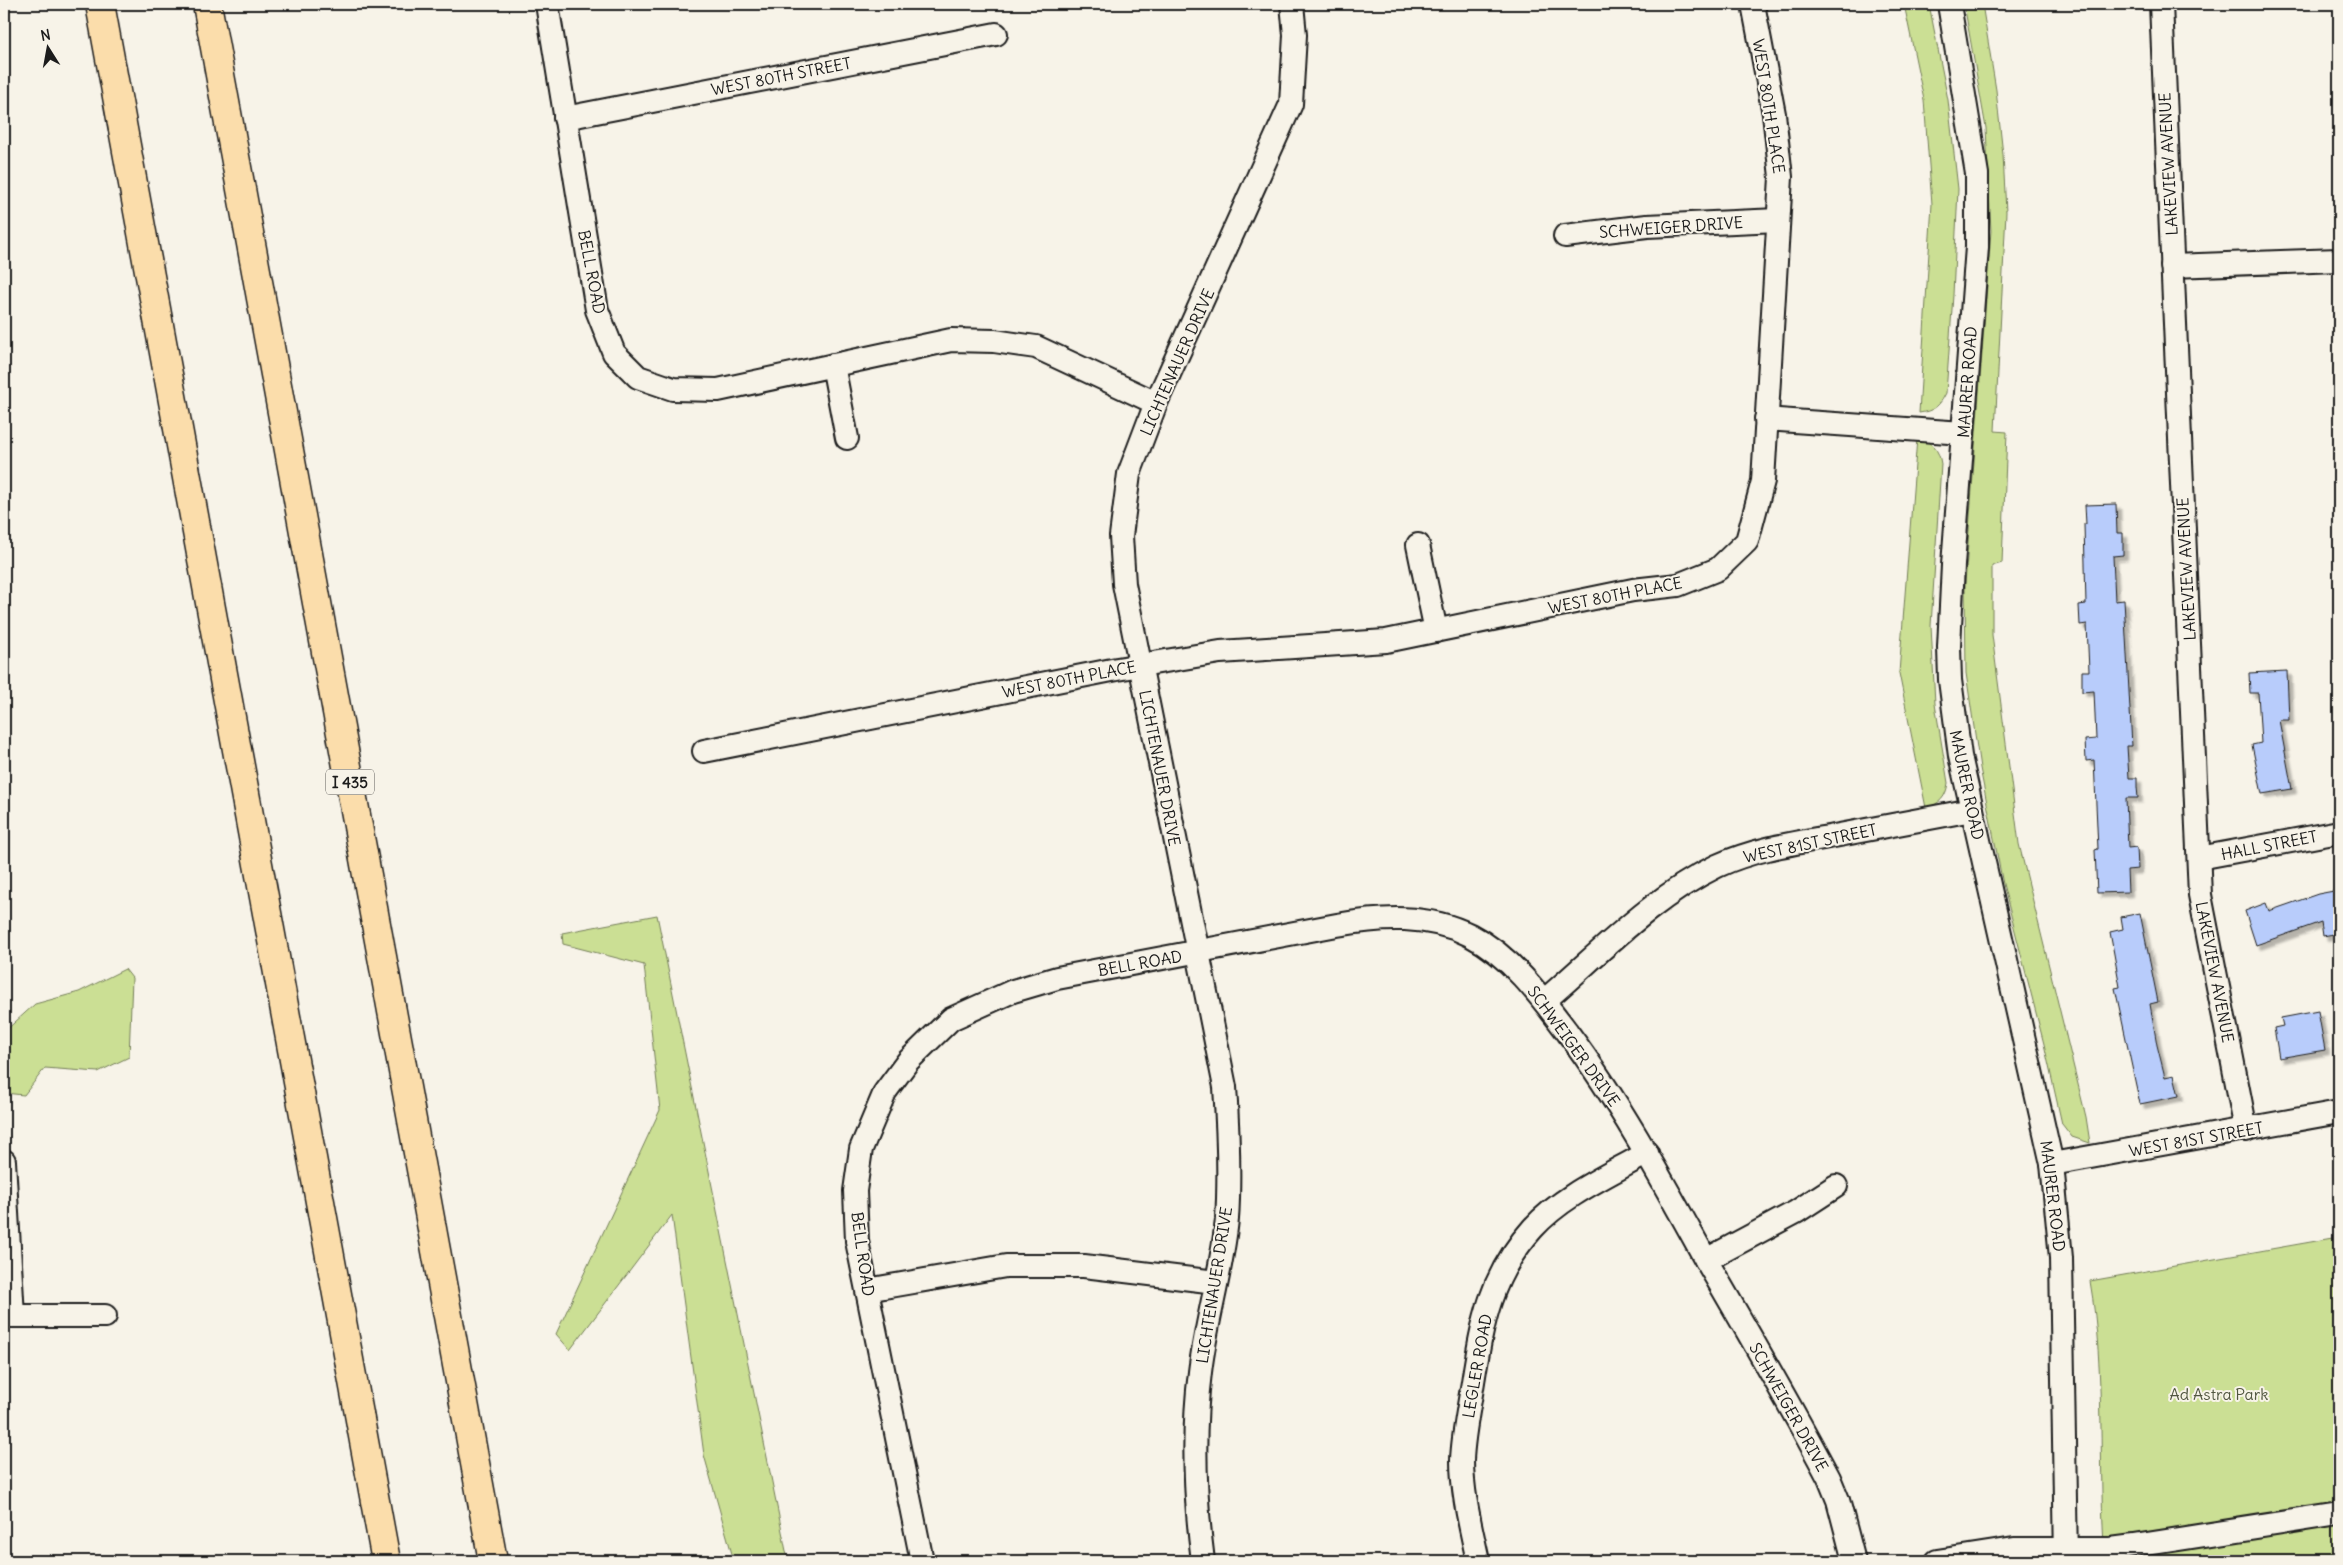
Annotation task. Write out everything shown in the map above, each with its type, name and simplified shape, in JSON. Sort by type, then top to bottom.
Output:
[{"type":"highway","points":[[100,4],[386,1561]]},
{"type":"highway","name":"I 435","points":[[206,4],[493,1561]]},
{"type":"street","name":"BELL ROAD","points":[[546,4],[597,310],[614,353],[638,377],[673,389],[718,390],[951,340],[994,341],[1036,347],[1156,403]]},
{"type":"street","name":"LICHTENAUER DRIVE","points":[[1203,1561],[1198,1524],[1195,1438],[1200,1372],[1226,1221],[1229,1157],[1226,1087],[1197,953],[1124,584],[1121,536],[1129,474],[1156,403],[1291,104],[1295,36],[1292,4]]},
{"type":"street","name":"WEST 80TH PLACE","points":[[704,751],[1140,665],[1220,652],[1386,642],[1633,590],[1678,585],[1718,569],[1747,541],[1763,480],[1781,177],[1776,132],[1753,4]]},
{"type":"street","name":"MAURER ROAD","points":[[1949,4],[1978,174],[1976,247],[1949,646],[1954,724],[2052,1164],[2061,1258],[2066,1554]]},
{"type":"street","name":"LAKEVIEW AVENUE","points":[[2161,4],[2200,895],[2246,1130]]},
{"type":"street","name":"WEST 80TH STREET","points":[[565,118],[996,34]]},
{"type":"street","name":"SCHWEIGER DRIVE","points":[[1565,236],[1647,226],[1778,220]]},
{"type":"street","points":[[2172,266],[2339,260]]},
{"type":"street","points":[[833,365],[848,438]]},
{"type":"street","points":[[1766,419],[1963,433]]},
{"type":"street","points":[[1418,545],[1436,631]]},
{"type":"street","name":"WEST 81ST STREET","points":[[1544,1001],[1650,909],[1695,878],[1718,866],[1749,854],[1780,846],[1972,810]]},
{"type":"street","name":"HALL STREET","points":[[2199,858],[2339,832]]},
{"type":"street","name":"SCHWEIGER DRIVE","points":[[1197,953],[1373,919],[1423,921],[1447,926],[1470,935],[1508,963],[1544,1001],[1601,1078],[1647,1153],[1829,1478],[1838,1500],[1854,1561]]},
{"type":"street","name":"BELL ROAD","points":[[922,1561],[857,1241],[855,1191],[861,1149],[885,1092],[908,1061],[951,1018],[1013,991],[1057,978],[1197,953]]},
{"type":"street","name":"WEST 81ST STREET","points":[[2052,1164],[2339,1112]]},
{"type":"street","name":"LEGLER ROAD","points":[[1478,1561],[1466,1502],[1462,1460],[1482,1323],[1498,1280],[1512,1253],[1534,1227],[1577,1193],[1647,1153]]},
{"type":"street","points":[[4,1161],[8,1316],[105,1316]]},
{"type":"street","points":[[1706,1260],[1796,1212],[1836,1186]]},
{"type":"street","points":[[868,1290],[1006,1266],[1084,1266],[1216,1282]]},
{"type":"street","points":[[1937,1561],[1987,1552],[2066,1554],[2112,1549],[2339,1514]]},
{"type":"green space","points":[[1904,4],[1929,4],[1948,100],[1958,189],[1946,393],[1935,408],[1919,413],[1932,204],[1924,100]]},
{"type":"green space","points":[[1964,4],[1982,4],[1996,90],[2003,155],[2006,212],[1995,431],[2007,432],[2002,563],[1992,566],[1992,635],[2019,844],[2086,1117],[2090,1143],[2072,1137],[2062,1124],[2044,1044],[2003,884],[1980,768],[1966,673],[1965,584],[1991,231],[1986,128]]},
{"type":"green space","points":[[1917,438],[1934,447],[1939,454],[1941,464],[1931,626],[1935,704],[1948,783],[1946,792],[1941,799],[1926,808],[1899,673]]},
{"type":"green space","points":[[657,915],[788,1561],[734,1561],[704,1455],[672,1215],[570,1350],[556,1334],[660,1110],[644,965],[563,944],[562,933]]},
{"type":"green space","points":[[125,969],[132,978],[129,1057],[98,1072],[45,1068],[24,1095],[4,1093],[4,1032],[35,1004],[79,992]]},
{"type":"green space","name":"Ad Astra Park","points":[[2339,1237],[2339,1561],[2105,1561],[2100,1386],[2095,1316],[2090,1281]]},
{"type":"building","points":[[2116,504],[2117,533],[2123,533],[2123,555],[2113,556],[2115,601],[2124,600],[2132,746],[2127,746],[2129,778],[2137,778],[2138,798],[2126,798],[2128,848],[2137,847],[2138,869],[2127,870],[2128,892],[2097,893],[2095,850],[2098,849],[2094,760],[2086,761],[2085,740],[2096,739],[2094,691],[2082,692],[2082,671],[2089,671],[2087,624],[2080,625],[2079,605],[2086,604],[2085,505]]},
{"type":"building","points":[[2287,671],[2289,720],[2279,720],[2292,789],[2262,794],[2252,745],[2261,743],[2258,693],[2250,693],[2249,673]]},
{"type":"building","points":[[2339,890],[2339,933],[2323,936],[2321,922],[2256,945],[2245,911],[2266,903],[2269,911],[2318,894]]},
{"type":"building","points":[[2140,913],[2158,1002],[2150,1004],[2157,1045],[2165,1077],[2174,1075],[2179,1096],[2140,1104],[2115,988],[2120,987],[2110,932],[2123,929],[2121,917]]},
{"type":"building","points":[[2318,1011],[2325,1050],[2279,1058],[2274,1028],[2283,1026],[2281,1018]]}]
